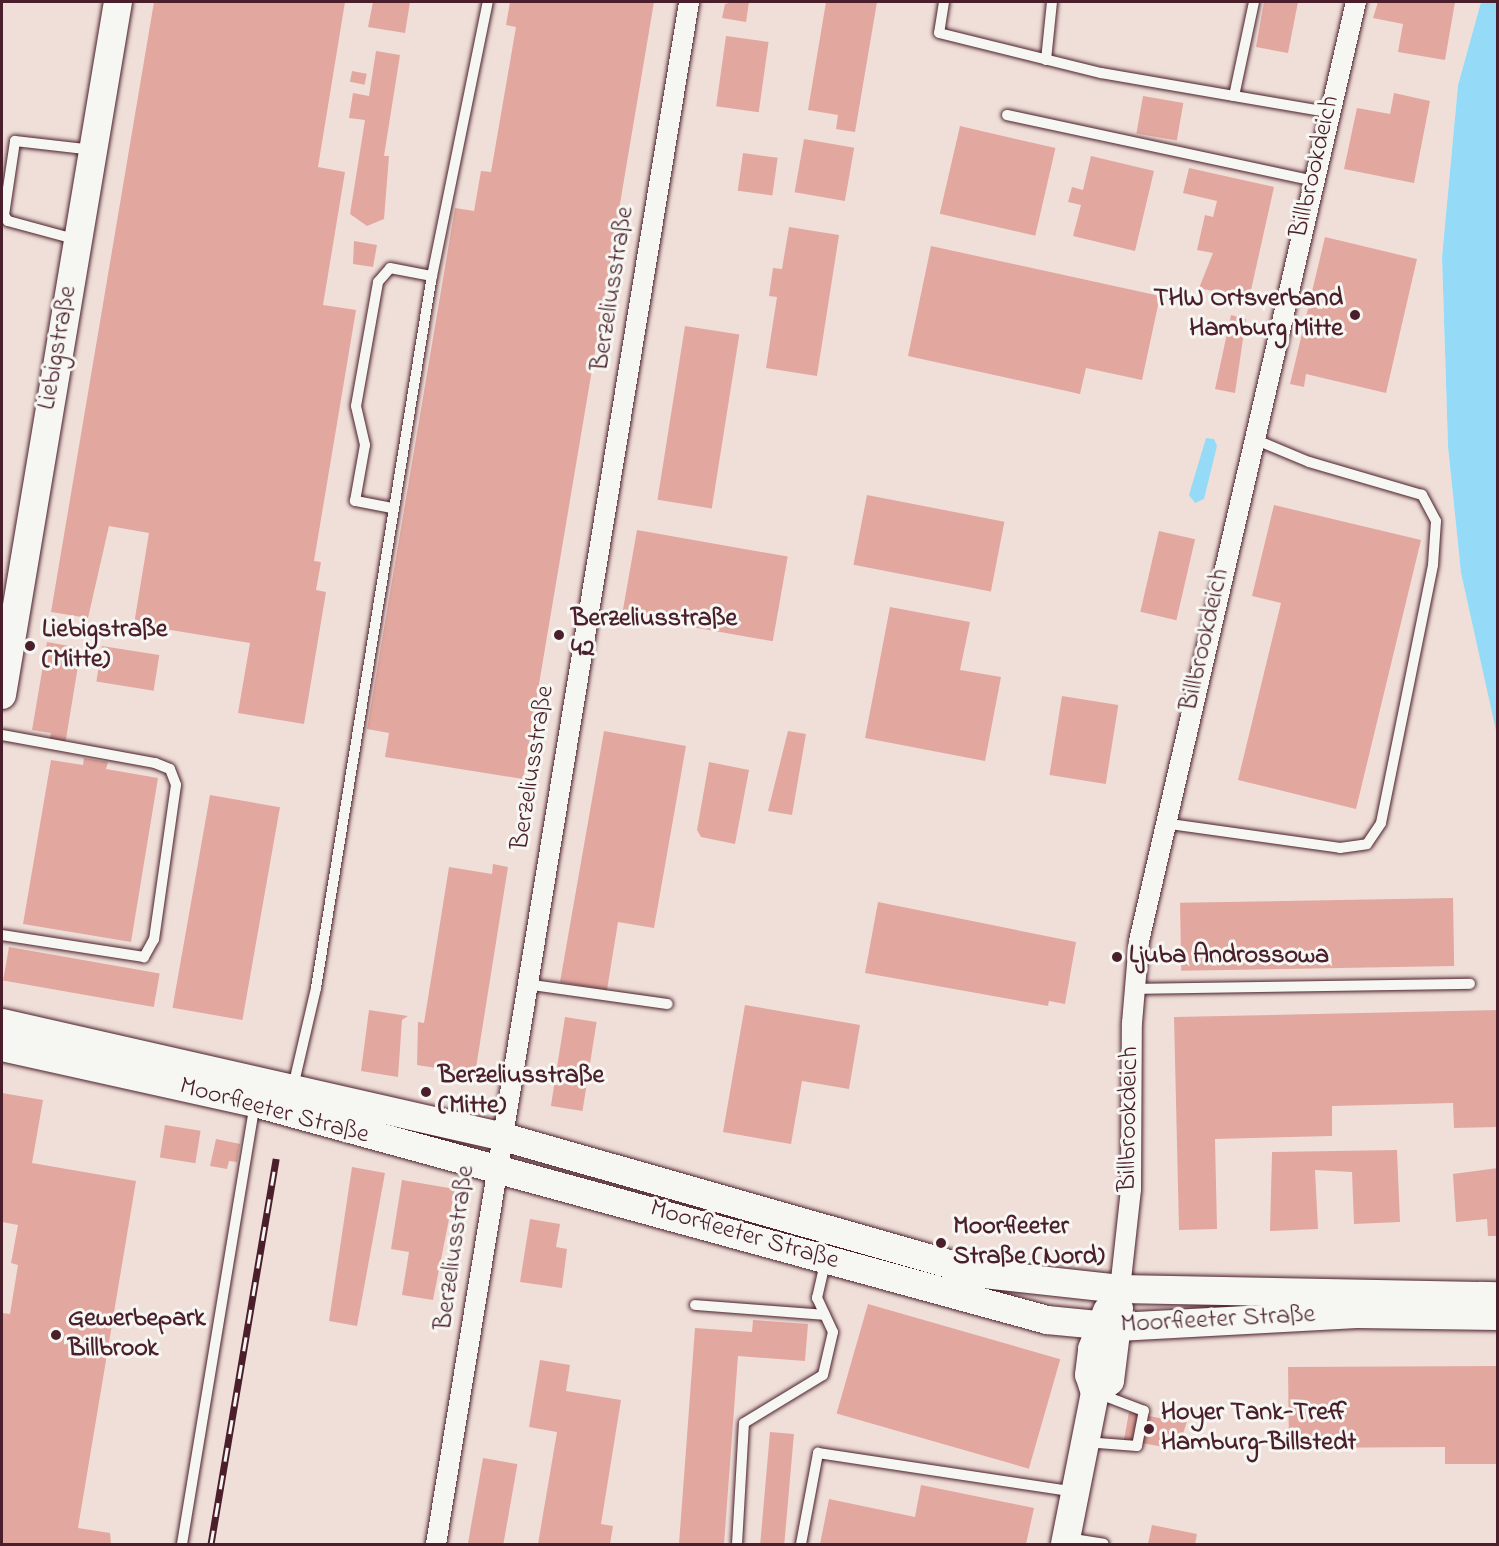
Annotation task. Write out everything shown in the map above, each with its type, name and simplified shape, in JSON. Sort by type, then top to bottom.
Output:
[{"type":"main road","name":"Liebigstraße","points":[[2,695],[5,649],[78,240],[117,2]]},
{"type":"main road","name":"Moorfleeter Straße","points":[[2,1023],[290,1100],[500,1136],[934,1263],[1120,1289],[1497,1296]]},
{"type":"main road","name":"Moorfleeter Straße","points":[[2,1047],[258,1092]]},
{"type":"main road","name":"Moorfleeter Straße","points":[[290,1100],[494,1173],[646,1208],[1047,1320],[1108,1327],[1357,1314],[1497,1316]]},
{"type":"main road","name":"Billbrookdeich","points":[[1066,1541],[1095,1393],[1110,1381],[1108,1327],[1120,1289]]},
{"type":"street","name":"Berzeliusstraße","points":[[436,1545],[500,1136],[689,2]]},
{"type":"street","name":"Billbrookdeich","points":[[1120,1289],[1131,1189],[1133,989],[1163,823],[1314,182],[1352,3]]},
{"type":"lane","points":[[290,1100],[318,976],[392,507],[432,276],[488,2]]},
{"type":"lane","points":[[944,2],[939,33],[1046,60],[1328,112]]},
{"type":"lane","points":[[1046,60],[1052,2]]},
{"type":"lane","points":[[1234,96],[1254,2]]},
{"type":"lane","points":[[1007,115],[1314,182]]},
{"type":"lane","points":[[78,240],[5,222],[4,215],[15,141],[93,150]]},
{"type":"lane","points":[[392,507],[355,501],[365,445],[358,395],[378,282],[390,268],[432,276]]},
{"type":"lane","points":[[1163,823],[1340,849],[1367,844],[1381,823],[1433,565],[1436,521],[1422,495],[1309,462],[1254,439]]},
{"type":"lane","points":[[2,735],[155,763],[170,769],[176,784],[154,939],[144,957],[2,935]]},
{"type":"lane","points":[[525,984],[668,1004]]},
{"type":"lane","points":[[1133,989],[1470,984]]},
{"type":"lane","points":[[182,1545],[258,1092]]},
{"type":"lane","points":[[737,1545],[744,1423],[823,1375],[833,1332],[817,1298],[826,1260]]},
{"type":"lane","points":[[695,1305],[825,1314]]},
{"type":"lane","points":[[1085,1442],[1137,1446],[1144,1411],[1095,1393]]},
{"type":"lane","points":[[801,1545],[818,1453],[1076,1492]]},
{"type":"lane","points":[[1066,1541],[1104,1545]]},
{"type":"shaded area","points":[[2,2],[1481,2],[1458,85],[1442,257],[1448,447],[1461,573],[1498,735],[1497,1544],[2,1544]]},
{"type":"water","points":[[1481,2],[1498,2],[1497,735],[1461,573],[1448,447],[1442,257],[1458,85]]},
{"type":"water","points":[[1206,438],[1214,439],[1217,446],[1204,499],[1195,503],[1189,495]]},
{"type":"building","points":[[154,2],[345,2],[318,167],[345,172],[323,305],[356,310],[314,561],[321,562],[316,590],[326,592],[304,724],[238,713],[250,643],[134,624],[149,533],[109,526],[88,618],[51,612]]},
{"type":"building","points":[[373,2],[410,2],[405,33],[368,27]]},
{"type":"building","points":[[510,2],[654,2],[523,779],[385,757],[389,733],[367,729],[455,208],[474,211],[481,171],[491,172],[516,27],[506,25]]},
{"type":"building","points":[[749,2],[746,22],[722,18],[725,4]]},
{"type":"building","points":[[826,2],[877,2],[855,132],[836,129],[838,115],[808,110]]},
{"type":"building","points":[[1264,2],[1298,2],[1288,53],[1256,47]]},
{"type":"building","points":[[1378,2],[1455,2],[1445,60],[1398,52],[1403,24],[1373,18]]},
{"type":"building","points":[[726,36],[769,42],[759,112],[716,106]]},
{"type":"building","points":[[376,51],[400,55],[384,156],[389,156],[384,219],[367,226],[350,214],[365,120],[349,118],[353,93],[369,96]]},
{"type":"building","points":[[352,71],[367,74],[365,85],[350,82]]},
{"type":"building","points":[[1394,93],[1430,101],[1414,183],[1344,169],[1357,108],[1390,114]]},
{"type":"building","points":[[1143,96],[1183,103],[1177,141],[1136,133]]},
{"type":"building","points":[[960,126],[1055,148],[1035,236],[940,214]]},
{"type":"building","points":[[804,139],[854,148],[845,201],[795,192]]},
{"type":"building","points":[[743,153],[778,158],[772,196],[738,191]]},
{"type":"building","points":[[1091,156],[1154,171],[1135,251],[1073,236],[1081,205],[1068,202],[1072,187],[1083,190]]},
{"type":"building","points":[[1189,168],[1274,187],[1249,299],[1199,288],[1213,253],[1197,250],[1205,215],[1213,217],[1217,201],[1183,193]]},
{"type":"building","points":[[789,227],[839,235],[817,376],[766,368],[777,297],[769,296],[773,268],[782,269]]},
{"type":"building","name":"THW Ortsverband Hamburg Mitte","points":[[1325,237],[1417,259],[1386,393],[1306,374],[1304,387],[1290,384]]},
{"type":"building","points":[[354,241],[377,245],[373,267],[353,264]]},
{"type":"building","points":[[931,246],[1160,296],[1142,380],[1086,368],[1080,394],[908,356]]},
{"type":"building","points":[[1231,315],[1246,319],[1235,393],[1215,389]]},
{"type":"building","points":[[685,326],[739,335],[712,508],[657,500]]},
{"type":"building","points":[[867,495],[1004,522],[991,591],[853,565]]},
{"type":"building","points":[[1274,505],[1421,540],[1356,809],[1238,780],[1281,603],[1252,596]]},
{"type":"building","points":[[637,530],[788,557],[773,641],[622,615]]},
{"type":"building","points":[[1159,531],[1195,539],[1176,620],[1140,612]]},
{"type":"building","points":[[890,607],[970,622],[960,670],[1001,677],[985,761],[865,738]]},
{"type":"building","points":[[47,642],[81,648],[65,745],[49,743],[51,733],[32,730]]},
{"type":"building","points":[[102,646],[159,655],[154,691],[96,682]]},
{"type":"building","points":[[1062,696],[1118,705],[1106,784],[1049,775]]},
{"type":"building","points":[[604,731],[686,746],[654,928],[618,922],[607,990],[560,982]]},
{"type":"building","points":[[788,731],[806,734],[792,815],[768,811]]},
{"type":"building","points":[[84,758],[108,762],[106,769],[158,778],[131,942],[23,924],[51,760],[83,765]]},
{"type":"building","points":[[709,762],[749,770],[735,844],[701,837],[697,830]]},
{"type":"building","points":[[210,795],[280,807],[242,1020],[172,1008]]},
{"type":"building","points":[[493,864],[508,867],[475,1074],[417,1065],[418,1022],[424,1023],[449,867],[492,874]]},
{"type":"building","points":[[1453,898],[1454,966],[1181,971],[1180,903]]},
{"type":"building","points":[[878,902],[1076,942],[1065,1004],[1049,1001],[1048,1006],[865,973]]},
{"type":"building","points":[[9,947],[160,974],[154,1007],[3,980]]},
{"type":"building","points":[[745,1005],[860,1025],[849,1089],[802,1081],[791,1144],[723,1132]]},
{"type":"building","points":[[369,1010],[408,1016],[402,1020],[398,1077],[361,1071]]},
{"type":"building","points":[[1498,1010],[1498,1127],[1454,1128],[1453,1103],[1332,1106],[1332,1136],[1215,1139],[1217,1229],[1179,1230],[1174,1017]]},
{"type":"building","points":[[565,1017],[597,1022],[583,1111],[551,1106]]},
{"type":"building","name":"Gewerbepark Billbrook","points":[[2,1093],[43,1100],[32,1163],[136,1181],[78,1528],[110,1533],[111,1544],[2,1544],[2,1313],[10,1314],[18,1265],[11,1263],[18,1225],[2,1222]]},
{"type":"building","points":[[165,1125],[201,1131],[195,1163],[160,1158]]},
{"type":"building","points":[[216,1139],[240,1144],[237,1162],[229,1161],[227,1169],[210,1166]]},
{"type":"building","points":[[1397,1150],[1400,1222],[1354,1224],[1352,1172],[1315,1170],[1318,1229],[1270,1231],[1272,1152]]},
{"type":"building","points":[[352,1167],[385,1173],[357,1326],[329,1321]]},
{"type":"building","points":[[1498,1168],[1498,1236],[1488,1236],[1487,1219],[1456,1222],[1453,1174]]},
{"type":"building","points":[[402,1180],[455,1189],[433,1300],[402,1295],[409,1252],[391,1249]]},
{"type":"building","points":[[530,1219],[560,1224],[556,1247],[567,1249],[562,1288],[520,1282]]},
{"type":"building","points":[[868,1304],[1060,1359],[1029,1469],[837,1414]]},
{"type":"building","points":[[753,1320],[808,1324],[805,1361],[738,1356],[724,1544],[679,1544],[695,1328],[752,1332]]},
{"type":"building","points":[[540,1360],[570,1365],[566,1391],[621,1400],[601,1524],[613,1526],[610,1544],[538,1544],[557,1432],[529,1427]]},
{"type":"building","points":[[1498,1366],[1498,1464],[1445,1464],[1445,1447],[1289,1448],[1288,1367]]},
{"type":"building","points":[[1174,1411],[1188,1418],[1182,1437],[1166,1434],[1164,1447],[1124,1440],[1129,1412],[1169,1420]]},
{"type":"building","points":[[770,1432],[794,1434],[784,1544],[760,1544]]},
{"type":"building","points":[[483,1458],[517,1464],[503,1544],[468,1544]]},
{"type":"building","points":[[921,1485],[1034,1508],[1026,1544],[820,1544],[829,1499],[915,1517]]},
{"type":"building","points":[[1152,1525],[1197,1534],[1195,1544],[1148,1544]]},
{"type":"railway","points":[[211,1544],[276,1158]]},
{"type":"place","name":"THW Ortsverband Hamburg Mitte","points":[[1355,315]]},
{"type":"place","name":"Berzeliusstraße 42","points":[[559,635]]},
{"type":"place","name":"Liebigstraße (Mitte)","points":[[30,646]]},
{"type":"place","name":"Ljuba Androssowa","points":[[1117,957]]},
{"type":"place","name":"Berzeliusstraße (Mitte)","points":[[426,1092]]},
{"type":"place","name":"Moorfleeter Straße (Nord)","points":[[941,1243]]},
{"type":"place","name":"Gewerbepark Billbrook","points":[[56,1335]]},
{"type":"place","name":"Hoyer Tank-Treff Hamburg-Billstedt","points":[[1149,1429]]}]
